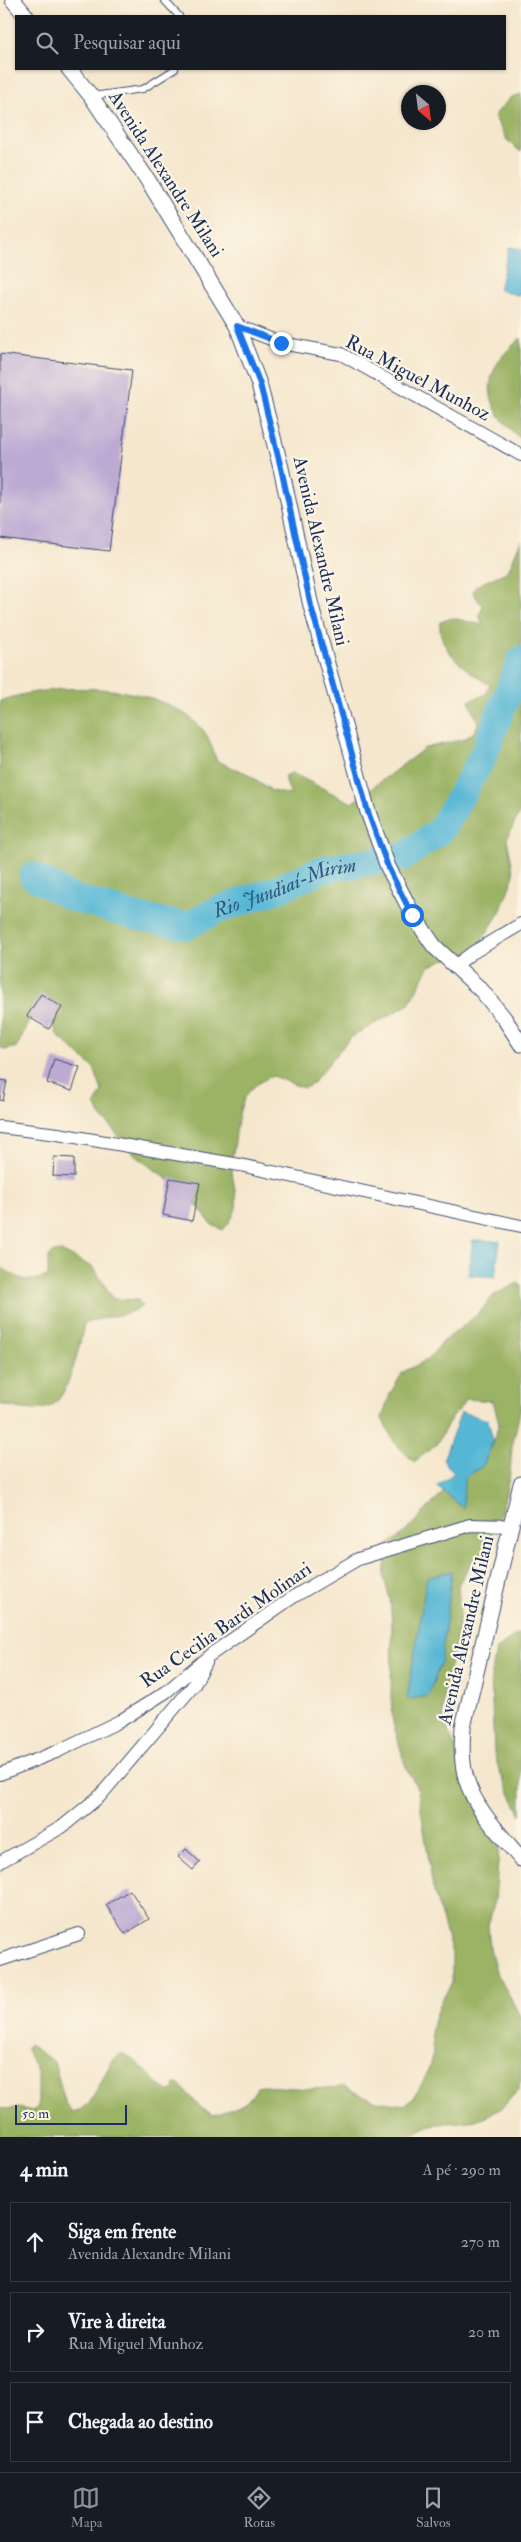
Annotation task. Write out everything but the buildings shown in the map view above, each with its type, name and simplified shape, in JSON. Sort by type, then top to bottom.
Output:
[{"type":"street","points":[[13,0],[25,15]]},
{"type":"street","name":"Avenida Alexandre Milani","points":[[70,70],[91,96],[148,182],[237,326],[260,384],[281,468],[311,606],[368,812],[388,867],[412,915],[434,946],[456,965],[504,1018],[521,1044]]},
{"type":"street","name":"Rua Miguel Munhoz","points":[[237,326],[281,343],[341,354],[521,455]]},
{"type":"street","points":[[456,965],[472,953],[521,924]]},
{"type":"street","points":[[0,1127],[58,1134],[240,1165],[521,1226]]},
{"type":"street","name":"Avenida Alexandre Milani","points":[[521,1484],[516,1528],[463,1727],[462,1751],[466,1779],[479,1804],[521,1859]]},
{"type":"street","name":"Rua Cecilia Bardi Molinari","points":[[0,1774],[56,1752],[120,1721],[166,1692],[210,1655],[294,1597],[358,1559],[470,1525],[516,1528]]},
{"type":"street","points":[[0,1862],[62,1827],[100,1796],[194,1685],[210,1655]]},
{"type":"street","points":[[0,1960],[79,1934]]},
{"type":"lane","points":[[164,0],[178,15]]},
{"type":"lane","points":[[91,96],[143,89],[173,70]]},
{"type":"green space","points":[[521,94],[521,152],[507,140],[494,116],[510,98]]},
{"type":"green space","points":[[521,338],[521,439],[498,414],[492,401],[490,388],[492,376],[498,363],[507,351]]},
{"type":"green space","points":[[521,540],[521,810],[507,838],[514,875],[500,912],[481,942],[465,955],[442,960],[429,967],[409,1004],[350,1038],[310,1086],[303,1088],[273,1076],[254,1087],[243,1101],[238,1119],[232,1161],[237,1199],[234,1213],[223,1230],[212,1225],[188,1194],[137,1157],[100,1115],[95,1104],[102,1091],[94,1068],[58,1036],[48,1011],[34,1010],[17,1047],[4,1050],[0,1047],[0,701],[23,694],[78,688],[135,694],[161,702],[185,714],[203,730],[217,761],[248,774],[272,791],[291,795],[284,776],[292,773],[352,803],[425,748],[465,739],[475,731],[478,723],[469,701],[486,694],[490,685],[456,660],[444,642],[440,632],[440,622],[452,618],[483,625],[479,615],[483,607],[473,593],[476,586],[508,571]]},
{"type":"green space","points":[[54,1252],[63,1252],[94,1268],[113,1299],[138,1300],[142,1306],[130,1312],[84,1324],[68,1383],[56,1402],[49,1407],[36,1410],[0,1404],[0,1267],[13,1275],[28,1280],[48,1276],[48,1257]]},
{"type":"green space","points":[[518,1283],[521,1285],[521,1407],[512,1447],[510,1473],[504,1501],[489,1548],[471,1563],[458,1585],[460,1609],[458,1634],[445,1686],[443,1712],[449,1734],[486,1805],[499,1849],[495,1901],[488,1925],[490,1949],[496,1971],[521,2018],[521,2079],[518,2090],[502,2108],[478,2120],[430,2125],[407,2137],[0,2137],[0,2109],[19,2108],[32,2111],[38,2107],[38,2074],[26,2048],[29,2044],[54,2062],[66,2105],[72,2113],[81,2110],[88,2104],[108,2068],[121,2053],[139,2065],[168,2092],[174,2091],[175,2084],[180,2085],[200,2107],[213,2115],[239,2106],[249,2099],[257,2087],[263,2086],[312,2089],[343,2087],[376,2101],[405,2105],[412,2099],[426,2077],[433,2053],[431,2029],[439,2005],[452,1983],[452,1953],[433,1888],[418,1790],[406,1767],[393,1723],[391,1699],[392,1623],[390,1599],[384,1578],[387,1546],[405,1532],[454,1481],[478,1469],[492,1447],[499,1423],[493,1401],[467,1399],[452,1417],[436,1445],[414,1462],[394,1442],[382,1418],[390,1394],[403,1372],[427,1360],[443,1342],[478,1314],[494,1295]]},
{"type":"green space","points":[[521,1634],[521,1815],[500,1773],[494,1752],[491,1678],[496,1650],[514,1636]]},
{"type":"water","points":[[509,247],[521,249],[521,296],[499,290]]},
{"type":"water","points":[[473,1240],[500,1241],[495,1277],[468,1275]]},
{"type":"water","points":[[461,1412],[488,1420],[493,1441],[483,1466],[464,1478],[463,1508],[437,1486],[454,1473],[443,1460]]},
{"type":"water","points":[[452,1571],[441,1662],[428,1696],[407,1699],[427,1577]]},
{"type":"waterway","name":"Rio Jundiaí-Mirim","points":[[33,876],[70,897],[138,917],[187,926],[217,910],[278,889],[323,869],[403,857],[441,830],[482,758],[521,660]]},
{"type":"route","points":[[281,343],[237,326],[260,384],[281,468],[311,606],[368,812],[388,867],[412,915]]}]
